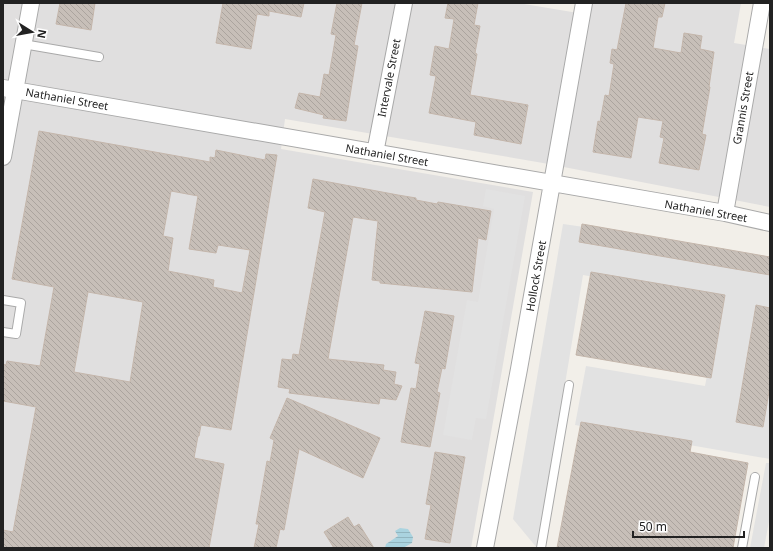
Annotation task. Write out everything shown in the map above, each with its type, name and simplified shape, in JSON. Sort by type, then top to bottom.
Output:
[{"type":"street","points":[[3,157],[9,89],[23,44],[31,3]]},
{"type":"street","name":"Intervale Street","points":[[375,153],[404,3]]},
{"type":"street","name":"Hollock Street","points":[[485,548],[584,3]]},
{"type":"street","name":"Grannis Street","points":[[725,214],[762,3]]},
{"type":"street","name":"Nathaniel Street","points":[[9,89],[770,223]]},
{"type":"lane","points":[[23,44],[99,57]]},
{"type":"lane","points":[[3,300],[21,303],[16,334],[3,332]]},
{"type":"lane","points":[[540,548],[569,385]]},
{"type":"lane","points":[[742,548],[755,477]]},
{"type":"shaded area","points":[[3,3],[518,3],[590,15],[592,3],[741,3],[734,43],[770,49],[770,207],[543,163],[285,119],[281,149],[533,192],[471,548],[3,548]]},
{"type":"shaded area","points":[[486,189],[525,196],[486,419],[476,418],[472,440],[443,435],[467,300],[478,302],[494,209],[483,206]]},
{"type":"shaded area","points":[[563,224],[770,260],[770,459],[575,425],[586,366],[705,386],[722,299],[583,275],[537,548],[513,519]]},
{"type":"shaded area","points":[[766,463],[770,463],[770,516],[764,548],[750,548]]},
{"type":"water","points":[[400,528],[408,529],[413,537],[412,543],[403,548],[385,548],[386,544],[398,536],[395,531]]},
{"type":"building","points":[[60,3],[95,3],[91,30],[56,24]]},
{"type":"building","points":[[223,3],[304,3],[301,17],[269,11],[269,16],[257,14],[251,49],[216,43]]},
{"type":"building","points":[[337,3],[362,3],[354,45],[358,46],[346,121],[323,118],[324,115],[295,108],[299,93],[320,97],[324,74],[329,75],[336,35],[331,34]]},
{"type":"building","points":[[448,3],[478,3],[474,25],[480,26],[470,95],[528,105],[521,144],[474,135],[476,122],[429,113],[436,76],[430,75],[435,46],[449,49],[454,19],[445,18]]},
{"type":"building","points":[[626,3],[665,3],[662,17],[658,17],[653,48],[681,53],[684,33],[702,36],[700,49],[714,52],[702,134],[706,135],[699,170],[659,163],[664,138],[660,137],[663,121],[638,117],[631,158],[593,152],[598,121],[600,122],[605,95],[609,96],[614,64],[610,63],[612,49],[617,50]]},
{"type":"building","points":[[39,131],[210,162],[210,157],[215,158],[216,150],[265,160],[266,154],[277,155],[231,430],[201,425],[194,458],[224,464],[209,548],[3,548],[3,530],[13,532],[36,407],[3,401],[3,364],[6,365],[7,361],[40,366],[54,287],[12,279]],"holes":[[[171,191],[198,196],[189,249],[216,253],[218,245],[250,250],[242,293],[213,287],[214,280],[168,271],[173,238],[163,236]],[[88,292],[143,302],[130,382],[74,372]]]},
{"type":"building","points":[[313,179],[416,198],[416,200],[437,204],[438,202],[491,211],[486,240],[478,238],[472,292],[380,283],[380,281],[372,280],[378,221],[353,217],[328,359],[384,365],[383,370],[396,372],[394,384],[402,386],[396,400],[380,398],[379,404],[289,393],[290,389],[278,387],[282,359],[292,360],[293,354],[299,355],[325,212],[308,208]]},
{"type":"building","points":[[582,224],[770,257],[770,275],[579,242]]},
{"type":"building","points":[[591,272],[725,295],[711,378],[576,355]]},
{"type":"building","points":[[756,305],[770,308],[770,386],[763,427],[736,422]]},
{"type":"building","points":[[425,311],[454,316],[445,369],[442,368],[437,392],[440,393],[430,447],[401,442],[411,388],[416,389],[420,364],[415,363]]},
{"type":"building","points":[[287,398],[380,438],[363,478],[299,449],[284,530],[280,529],[276,548],[254,548],[259,524],[256,524],[267,461],[270,462],[274,440],[270,438]]},
{"type":"building","points":[[581,422],[692,441],[690,452],[748,463],[733,548],[557,548]]},
{"type":"building","points":[[435,452],[465,457],[450,543],[425,539],[431,505],[426,504]]},
{"type":"building","points":[[348,517],[354,527],[359,524],[374,548],[334,548],[324,532]]}]
